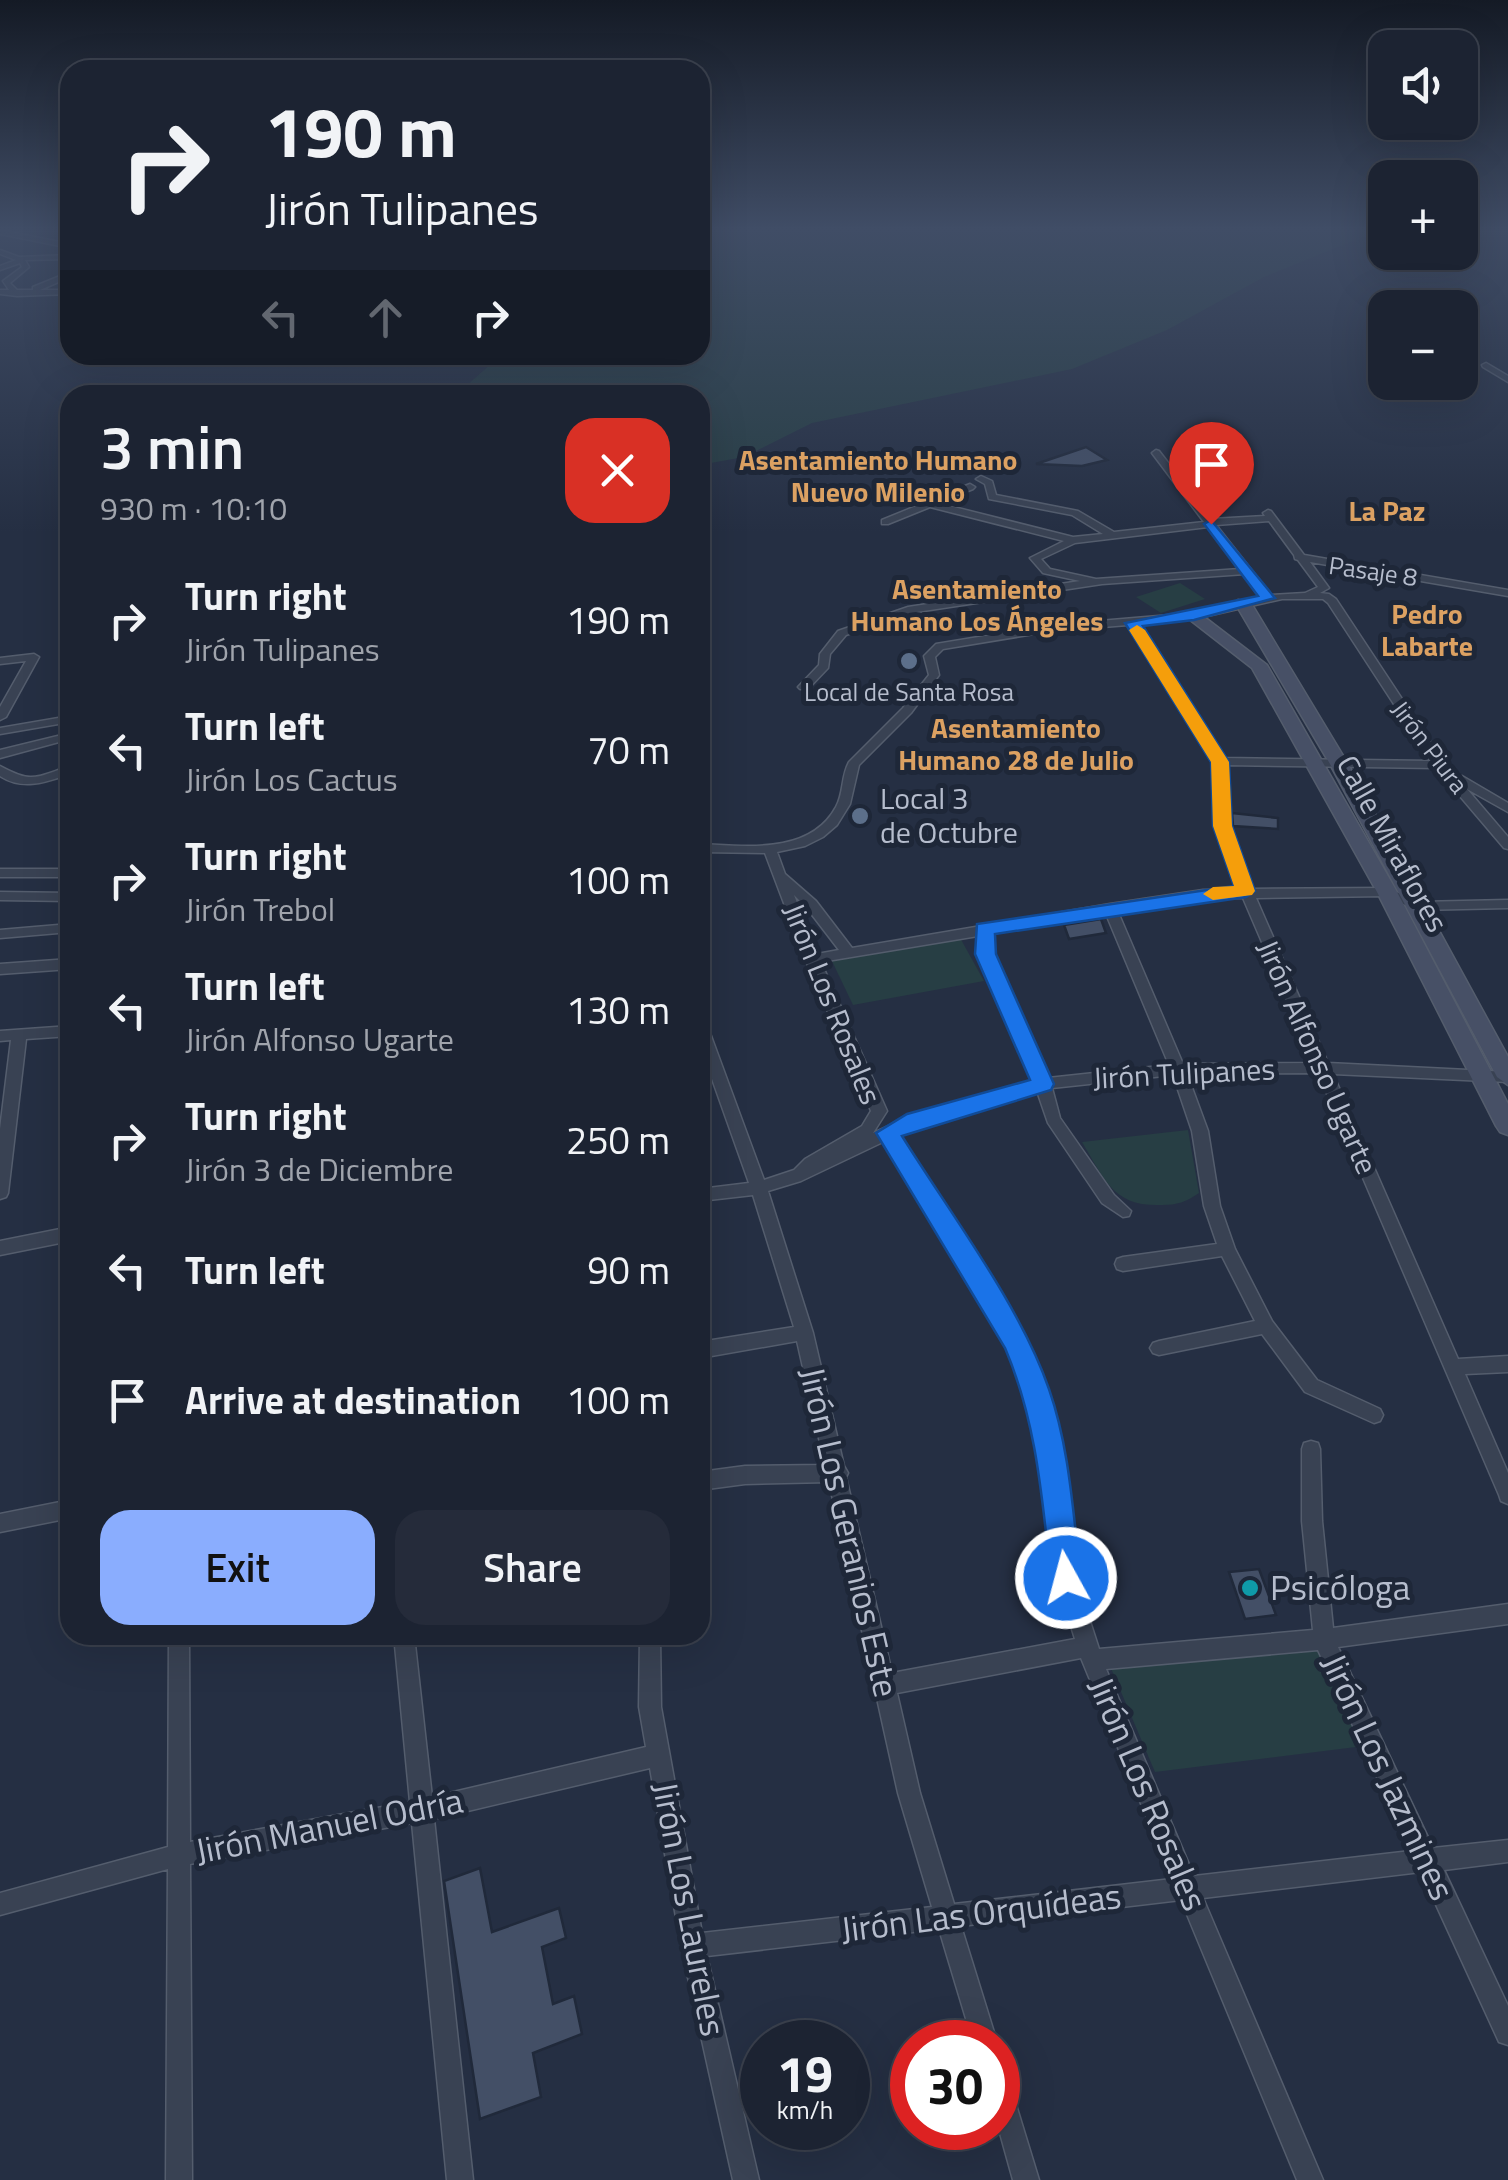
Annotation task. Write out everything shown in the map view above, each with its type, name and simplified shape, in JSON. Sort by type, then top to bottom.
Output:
[{"type":"street","points":[[1486,365],[1508,380]]},
{"type":"street","points":[[1156,453],[1268,598]]},
{"type":"street","points":[[981,479],[989,483],[989,496],[1075,513],[1113,536]]},
{"type":"street","points":[[885,522],[970,487]]},
{"type":"street","points":[[929,504],[1073,540]]},
{"type":"street","points":[[710,848],[770,850],[814,837],[838,816],[846,800],[852,764],[908,712],[928,685],[934,676],[930,656],[935,648],[1052,628],[1194,616],[1268,598],[1324,590],[1270,516],[1073,540],[1038,554],[1038,564],[1047,571],[1096,582]]},
{"type":"street","name":"Pasaje 8","points":[[1298,557],[1508,594]]},
{"type":"street","points":[[804,687],[824,666],[825,654],[842,633],[908,610],[1096,582],[1249,571]]},
{"type":"street","name":"Jirón Piura","points":[[1295,596],[1325,596],[1438,763],[1508,846]]},
{"type":"street","name":"Calle Miraflores","points":[[1243,603],[1339,764],[1508,1077]]},
{"type":"street","name":"Calle Miraflores","points":[[1194,616],[1254,658],[1387,892],[1508,1126]]},
{"type":"street","name":"Jirón Alfonso Ugarte","points":[[1132,623],[1220,762],[1223,826],[1246,891],[1508,1495]]},
{"type":"street","points":[[0,661],[34,658],[0,717]]},
{"type":"street","points":[[0,731],[60,721]]},
{"type":"street","points":[[0,754],[60,739]]},
{"type":"street","points":[[1220,762],[1438,763],[1473,790],[1508,808]]},
{"type":"street","points":[[4,777],[32,782],[60,773]]},
{"type":"street","name":"Jirón Los Rosales","points":[[770,850],[879,1111],[870,1128],[815,1158],[796,1177]]},
{"type":"street","points":[[0,873],[60,873]]},
{"type":"street","points":[[779,875],[811,904],[848,952]]},
{"type":"street","points":[[812,958],[1110,908],[1246,891],[1387,892],[1418,906],[1508,904]]},
{"type":"street","points":[[0,896],[60,896]]},
{"type":"street","points":[[1110,908],[1200,1131],[1212,1206],[1227,1249],[1266,1326],[1294,1369],[1312,1386],[1374,1416]]},
{"type":"street","points":[[0,934],[60,929]]},
{"type":"street","points":[[984,929],[986,954],[1043,1084],[1053,1119],[1108,1200],[1123,1211]]},
{"type":"street","points":[[0,969],[60,965]]},
{"type":"street","points":[[0,1036],[60,1032]]},
{"type":"street","points":[[0,1193],[18,1035]]},
{"type":"street","name":"Jirón Los Geranios Este","points":[[710,1053],[759,1188],[804,1333],[839,1473],[909,1794],[978,2020]]},
{"type":"street","name":"Jirón Tulipanes","points":[[710,1194],[759,1188],[796,1177],[915,1120],[1043,1084],[1178,1070],[1321,1068],[1508,1077]]},
{"type":"street","name":"Jirón Los Rosales","points":[[888,1133],[1016,1343],[1035,1386],[1048,1433],[1066,1578],[1090,1654],[1310,2180]]},
{"type":"street","points":[[0,1248],[60,1236]]},
{"type":"street","points":[[1123,1264],[1227,1249]]},
{"type":"street","points":[[1159,1348],[1266,1326]]},
{"type":"street","points":[[710,1348],[804,1333]]},
{"type":"street","points":[[1454,1367],[1508,1364]]},
{"type":"street","name":"Jirón Los Jazmines","points":[[1311,1449],[1312,1522],[1324,1639],[1508,2033]]},
{"type":"street","points":[[710,1480],[839,1473]]},
{"type":"street","points":[[0,1523],[60,1510]]},
{"type":"street","points":[[883,1685],[1090,1654],[1324,1639],[1508,1614]]},
{"type":"street","points":[[179,1645],[179,2180]]},
{"type":"street","points":[[405,1645],[460,2180]]},
{"type":"street","name":"Jirón Los Laureles","points":[[650,1645],[650,1707],[693,1946],[746,2180]]},
{"type":"street","name":"Jirón Manuel Odría","points":[[0,1904],[178,1855],[420,1811],[659,1755]]},
{"type":"street","name":"Jirón Las Orquídeas","points":[[693,1946],[1508,1851]]},
{"type":"street","points":[[1017,2150],[1026,2180]]},
{"type":"green space","points":[[710,329],[1169,329],[1072,369],[812,423],[744,457],[710,463],[710,385],[467,385],[490,365],[710,365]]},
{"type":"green space","points":[[1180,583],[1205,599],[1161,613],[1136,597]]},
{"type":"green space","points":[[959,936],[984,981],[853,1005],[831,959]]},
{"type":"green space","points":[[1188,1130],[1199,1193],[1172,1204],[1145,1204],[1121,1196],[1104,1179],[1082,1142]]},
{"type":"green space","points":[[1319,1647],[1364,1746],[1155,1772],[1110,1666]]},
{"type":"building","points":[[1086,447],[1107,460],[1082,466],[1036,464]]},
{"type":"building","points":[[1428,642],[1452,657],[1427,659],[1406,647]]},
{"type":"building","points":[[1232,813],[1278,818],[1278,829],[1233,826]]},
{"type":"building","points":[[1101,919],[1106,933],[1069,939],[1064,925]]},
{"type":"building","name":"Psicóloga","points":[[1259,1569],[1276,1615],[1245,1619],[1229,1572]]},
{"type":"building","points":[[480,1868],[492,1932],[559,1908],[566,1938],[542,1947],[553,2004],[574,1996],[582,2034],[533,2053],[541,2097],[480,2119],[444,1881]]},
{"type":"slow traffic","points":[[1137,630],[1220,762],[1223,826],[1246,891],[1213,894]]},
{"type":"place","name":"Local de Santa Rosa","points":[[909,661]]},
{"type":"place","name":"Local 3 de Octubre","points":[[860,816]]},
{"type":"place","name":"Psicóloga","points":[[1250,1588]]},
{"type":"district","name":"Asentamiento Humano Nuevo Milenio","points":[[878,476]]},
{"type":"district","name":"La Paz","points":[[1387,511]]},
{"type":"district","name":"Asentamiento Humano Los Ángeles","points":[[977,605]]},
{"type":"district","name":"Pedro Labarte","points":[[1427,630]]},
{"type":"district","name":"Asentamiento Humano 28 de Julio","points":[[1016,744]]},
{"type":"route","points":[[1066,1578],[1048,1433],[1035,1386],[1016,1343],[888,1133],[915,1120],[1043,1084],[986,954],[982,943],[984,929],[1203,894],[1246,891],[1223,826],[1220,762],[1132,623],[1194,616],[1268,598],[1211,524]]}]
